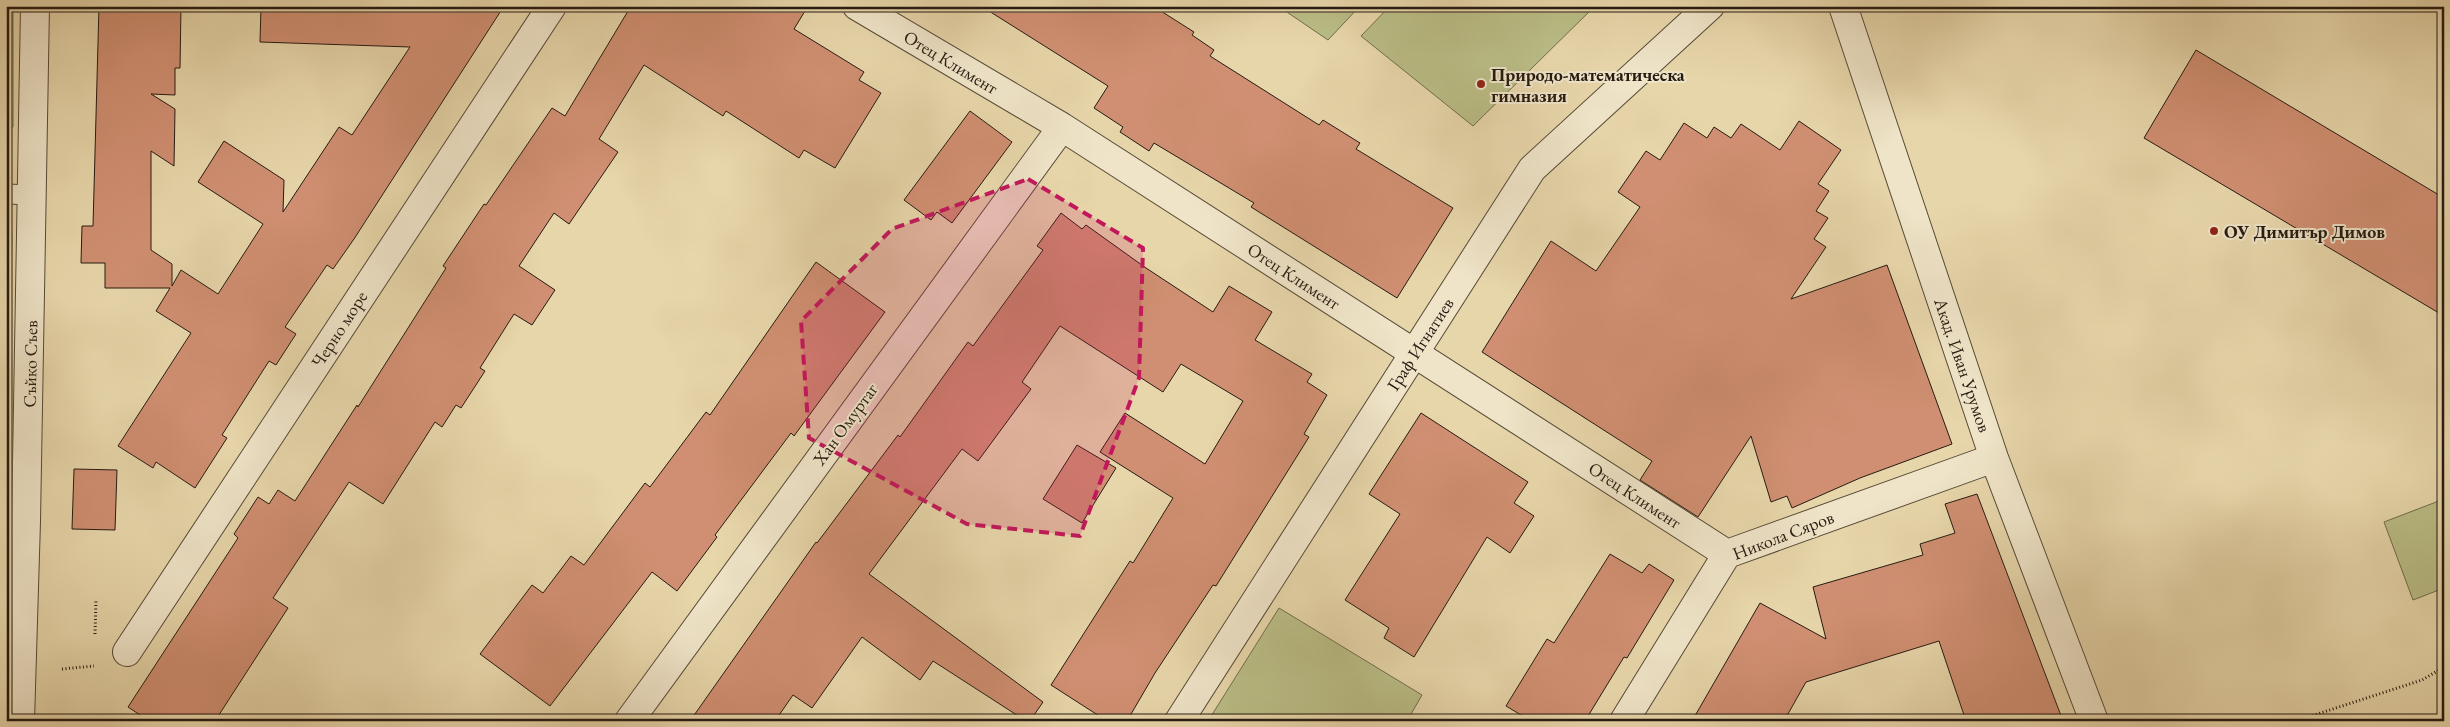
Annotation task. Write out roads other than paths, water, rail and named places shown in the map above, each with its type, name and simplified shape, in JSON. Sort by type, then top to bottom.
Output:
[{"type":"street","name":"Съйко Съев","points":[[20,721],[33,194],[35,6]]},
{"type":"street","name":"Черно море","points":[[126,652],[552,6]]},
{"type":"street","name":"Отец Климент","points":[[857,6],[1062,128],[1727,554]]},
{"type":"street","name":"Граф Игнатиев","points":[[1179,721],[1532,169],[1710,6]]},
{"type":"street","name":"Акад. Иван Урумов","points":[[1843,6],[1994,458],[2094,721]]},
{"type":"street","name":"Хан Омуртаг","points":[[629,721],[1062,128]]},
{"type":"street","name":"Никола Сяров","points":[[1624,721],[1727,554],[1994,458]]},
{"type":"lane","points":[[6,194],[33,194]]},
{"type":"place","name":"Природо-математическа гимназия","points":[[1481,84]]},
{"type":"place","name":"ОУ Димитър Димов","points":[[2214,231]]}]
